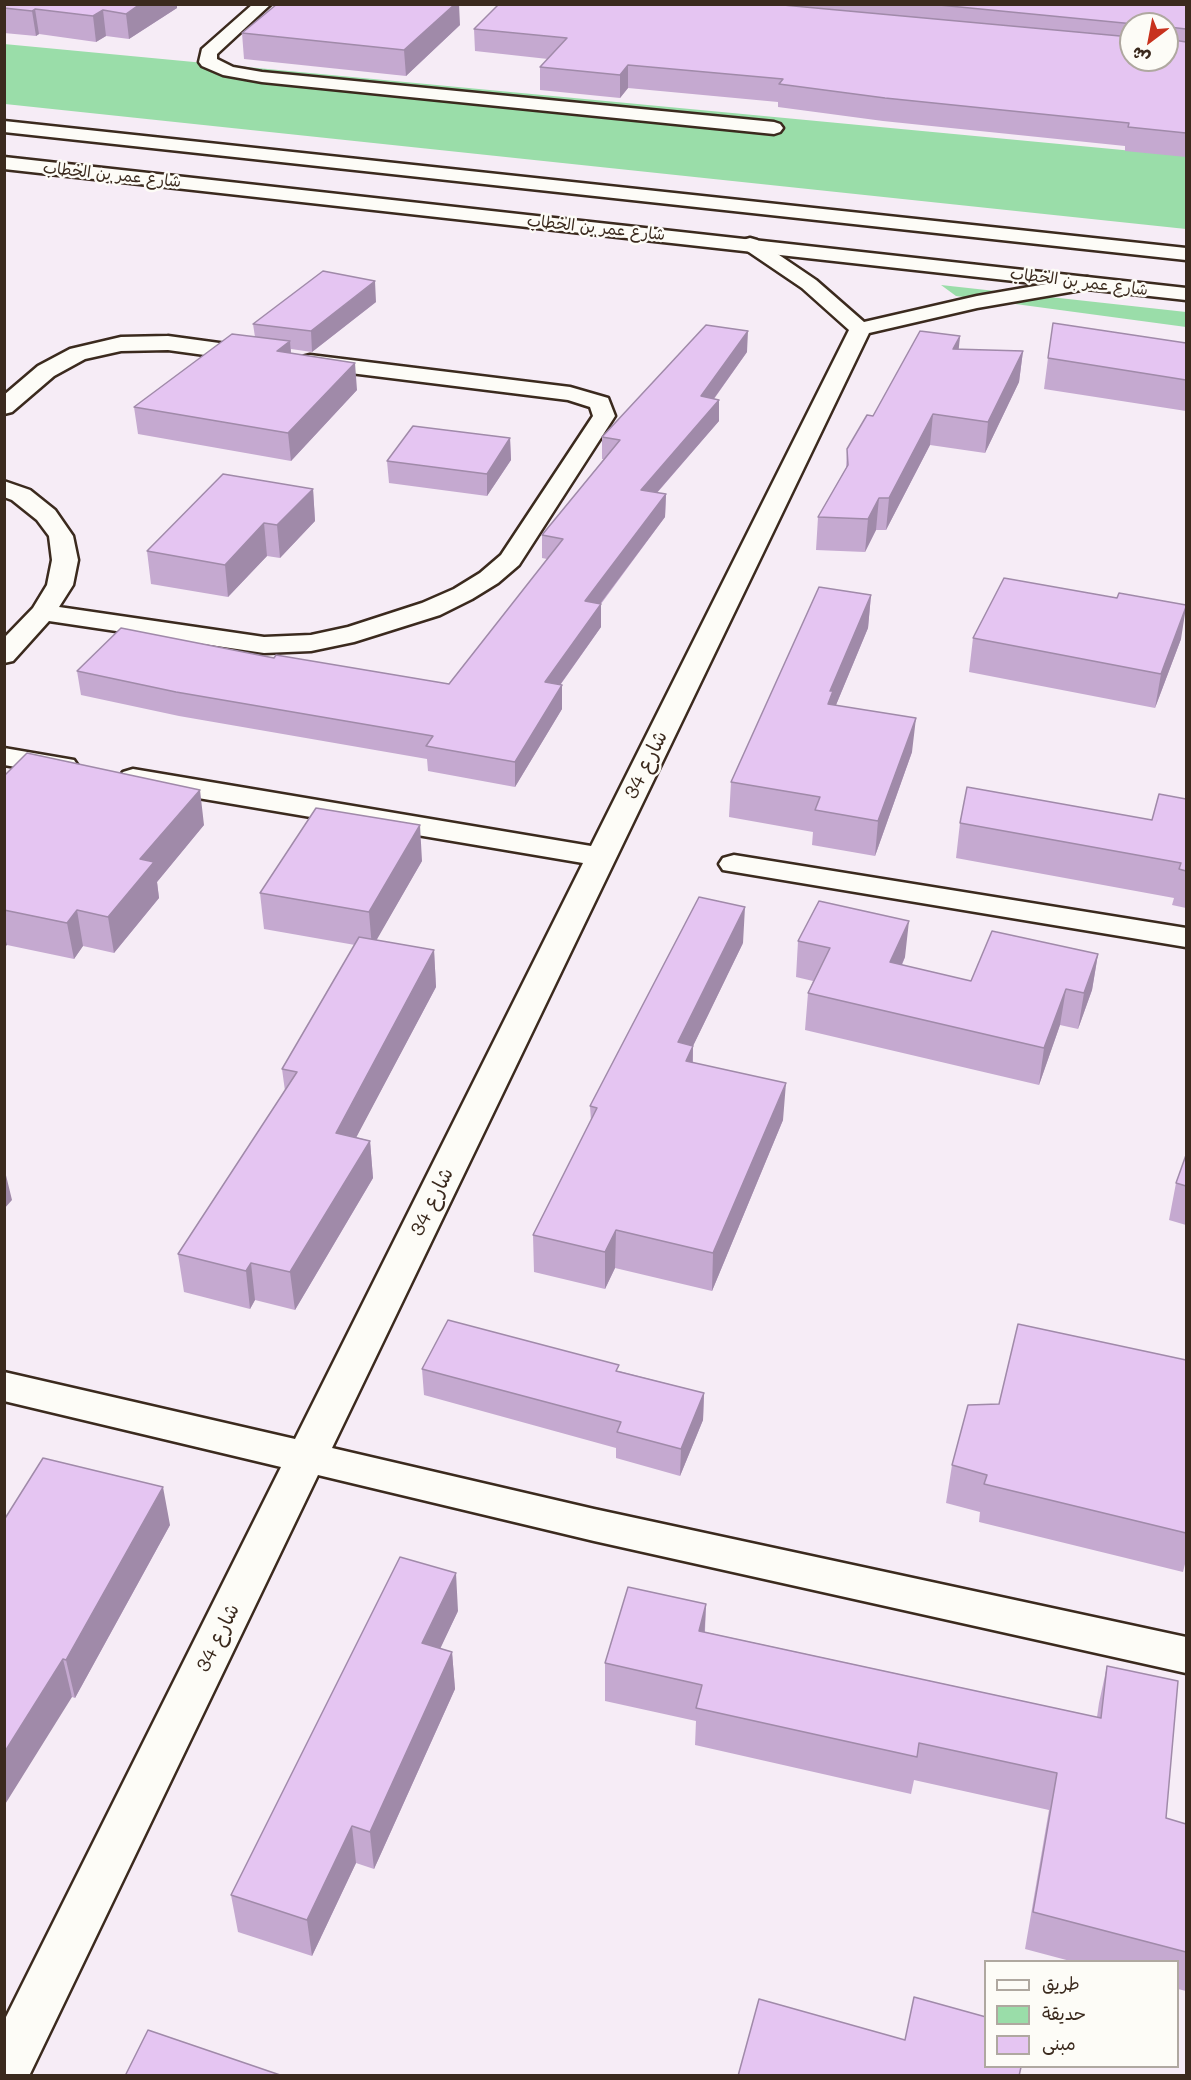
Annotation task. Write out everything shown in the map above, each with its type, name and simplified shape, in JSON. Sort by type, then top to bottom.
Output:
[{"type":"street","points":[[262,4],[208,53],[208,62],[229,71],[262,77],[774,128]]},
{"type":"street","name":"شارع عمر بن الخطاب","points":[[4,126],[1186,254]]},
{"type":"street","points":[[122,176],[92,167],[71,156],[77,150],[100,143],[134,140]]},
{"type":"street","name":"شارع عمر بن الخطاب","points":[[4,163],[1186,294]]},
{"type":"street","points":[[750,244],[809,284],[860,329],[977,302],[1087,283]]},
{"type":"street","name":"شارع 34","points":[[4,2074],[860,329]]},
{"type":"street","points":[[4,407],[46,371],[78,354],[121,344],[168,343],[570,394],[600,403],[604,416],[510,560],[489,578],[463,594],[431,609],[354,634],[311,643],[264,645],[43,612]]},
{"type":"street","points":[[4,488],[21,495],[46,515],[61,536],[65,560],[60,585],[43,612],[4,655]]},
{"type":"street","points":[[4,756],[602,857]]},
{"type":"street","points":[[734,864],[1186,938]]},
{"type":"street","points":[[4,1386],[594,1525],[1186,1655]]},
{"type":"green space","points":[[4,44],[1186,156],[1186,229],[5,104]]},
{"type":"green space","points":[[941,285],[1186,312],[1186,327],[956,296]]},
{"type":"building","points":[[4,4],[140,4],[126,14],[103,10],[93,16],[4,8]]},
{"type":"building","points":[[277,4],[455,4],[404,50],[242,33]]},
{"type":"building","points":[[499,4],[772,4],[1119,36],[1119,72],[1179,72],[1179,41],[1186,42],[1186,133],[1128,127],[1129,123],[885,98],[779,84],[783,79],[628,65],[620,75],[540,67],[567,38],[474,29]]},
{"type":"building","points":[[929,4],[1186,4],[1186,29],[1179,28],[1179,12],[1119,12],[1119,23]]},
{"type":"building","points":[[323,271],[375,281],[311,331],[253,324]]},
{"type":"building","points":[[1053,323],[1186,343],[1186,380],[1048,358]]},
{"type":"building","points":[[706,325],[748,331],[701,396],[719,400],[641,490],[666,494],[585,601],[601,604],[545,682],[562,685],[515,762],[426,746],[433,736],[176,692],[77,671],[121,628],[274,658],[276,655],[449,684],[563,539],[542,535],[620,440],[602,437]]},
{"type":"building","points":[[920,331],[960,336],[953,349],[1023,351],[988,422],[933,414],[889,498],[879,498],[868,519],[818,517],[848,465],[847,449],[867,415],[873,416]]},
{"type":"building","points":[[232,334],[290,341],[277,351],[355,363],[288,433],[134,407]]},
{"type":"building","points":[[413,426],[510,438],[487,474],[387,461]]},
{"type":"building","points":[[223,474],[313,489],[277,525],[264,523],[225,565],[147,551]]},
{"type":"building","points":[[1004,578],[1117,598],[1119,593],[1186,605],[1186,607],[1161,674],[973,638]]},
{"type":"building","points":[[819,587],[871,595],[830,691],[833,691],[828,704],[916,718],[878,821],[815,810],[820,797],[731,782]]},
{"type":"building","points":[[27,753],[200,790],[140,859],[154,862],[108,917],[77,910],[67,923],[4,910],[4,776]]},
{"type":"building","points":[[967,787],[1152,820],[1159,794],[1186,799],[1186,871],[1179,869],[1181,863],[960,823]]},
{"type":"building","points":[[316,808],[420,825],[369,912],[260,893]]},
{"type":"building","points":[[699,897],[745,907],[678,1042],[693,1046],[686,1061],[786,1083],[713,1253],[616,1230],[605,1252],[533,1235],[597,1108],[590,1106]]},
{"type":"building","points":[[819,901],[909,921],[890,962],[971,981],[992,931],[1098,954],[1084,993],[1066,989],[1044,1048],[808,993],[830,948],[798,941]]},
{"type":"building","points":[[359,937],[434,950],[336,1133],[370,1141],[290,1272],[251,1263],[246,1271],[178,1254],[297,1072],[282,1069]]},
{"type":"building","points":[[1186,1155],[1186,1186],[1176,1183]]},
{"type":"building","points":[[448,1320],[619,1365],[616,1371],[704,1393],[681,1449],[617,1432],[621,1422],[422,1369]]},
{"type":"building","points":[[1018,1324],[1186,1360],[1186,1533],[984,1484],[987,1475],[952,1465],[968,1405],[999,1404]]},
{"type":"building","points":[[43,1458],[163,1487],[66,1660],[63,1659],[4,1753],[4,1520]]},
{"type":"building","points":[[400,1557],[456,1573],[422,1643],[452,1652],[370,1832],[352,1826],[307,1920],[231,1895]]},
{"type":"building","points":[[628,1587],[706,1604],[699,1631],[1101,1718],[1107,1666],[1178,1681],[1166,1818],[1186,1824],[1186,1952],[1033,1912],[1057,1773],[919,1743],[917,1757],[696,1708],[702,1685],[605,1663]]},
{"type":"building","points":[[914,1997],[984,2016],[984,2068],[1021,2068],[1019,2076],[738,2076],[759,1999],[905,2040]]},
{"type":"building","points":[[148,2030],[283,2076],[125,2076]]}]
